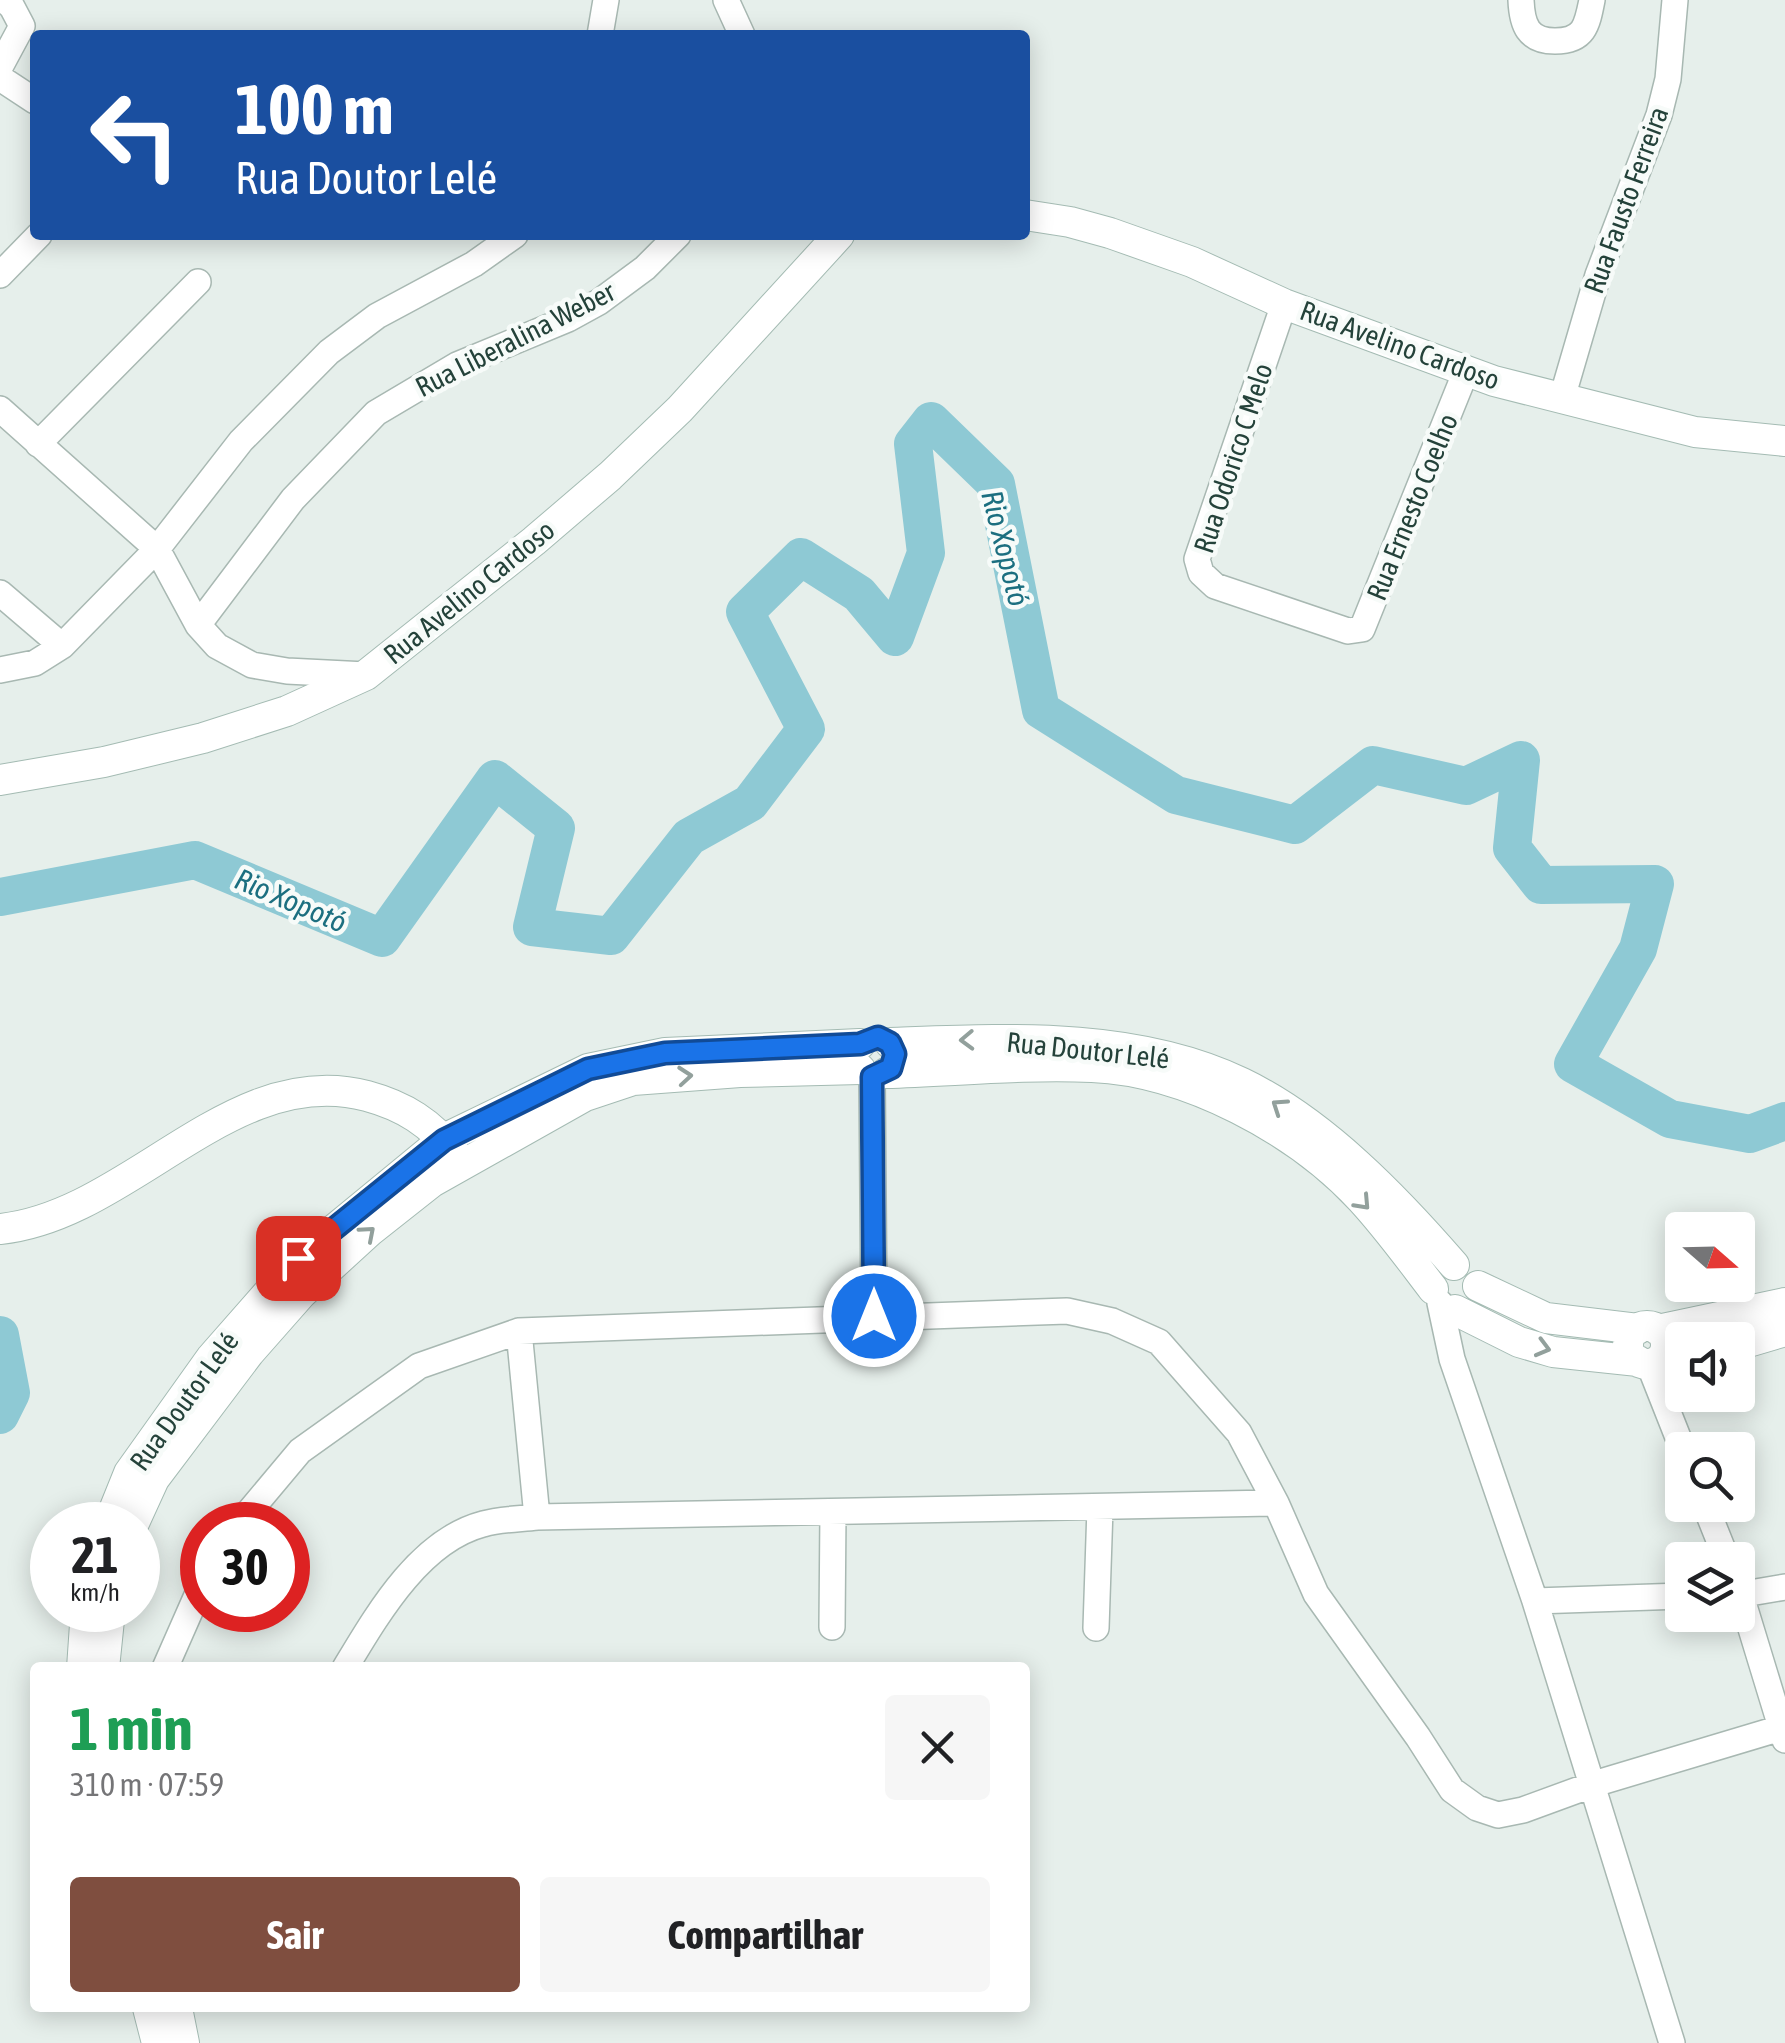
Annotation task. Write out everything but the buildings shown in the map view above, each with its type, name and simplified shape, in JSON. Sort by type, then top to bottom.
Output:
[{"type":"street","points":[[0,67],[22,26],[4,0]]},
{"type":"street","points":[[601,30],[606,0]]},
{"type":"street","points":[[726,0],[740,30]]},
{"type":"street","points":[[1522,0],[1522,16],[1529,34],[1535,39],[1571,41],[1586,25],[1592,0]]},
{"type":"street","name":"Rua Fausto Ferreira","points":[[1562,398],[1598,275],[1659,115],[1670,62],[1675,0]]},
{"type":"street","points":[[0,78],[30,98]]},
{"type":"street","name":"Rua Avelino Cardoso","points":[[1030,216],[1110,233],[1192,262],[1284,304],[1466,371],[1695,432],[1785,441]]},
{"type":"street","points":[[0,275],[34,240]]},
{"type":"street","points":[[0,670],[35,663],[62,646],[156,549],[241,442],[329,352],[366,323],[474,264],[508,240]]},
{"type":"street","name":"Rua Liberalina Weber","points":[[198,625],[293,499],[376,413],[457,365],[599,302],[645,268],[673,240]]},
{"type":"street","name":"Rua Avelino Cardoso","points":[[0,780],[104,762],[203,738],[287,711],[366,675],[610,476],[680,410],[834,240]]},
{"type":"street","points":[[38,444],[198,282]]},
{"type":"street","name":"Rua Odorico C Melo","points":[[1284,304],[1197,566],[1215,586],[1348,631]]},
{"type":"street","name":"Rua Ernesto Coelho","points":[[1348,631],[1362,629],[1366,622],[1466,371]]},
{"type":"street","points":[[0,409],[156,549],[198,625],[216,646],[252,665],[366,675]]},
{"type":"street","points":[[0,593],[62,646]]},
{"type":"street","name":"Rua Doutor Lelé","points":[[432,1160],[463,1164],[585,1096],[633,1080],[874,1061],[982,1040],[1071,1042],[1182,1060],[1241,1082],[1280,1105],[1357,1164],[1415,1220],[1454,1265]]},
{"type":"street","name":"Rua Doutor Lelé","points":[[117,1502],[129,1473],[211,1358],[298,1258],[432,1160],[588,1069],[665,1053],[1095,1067],[1144,1074],[1194,1088],[1256,1119],[1304,1151],[1360,1197],[1443,1301],[1519,1342],[1553,1352],[1654,1350],[1785,1303]]},
{"type":"street","points":[[874,1061],[874,1316]]},
{"type":"street","points":[[11,1227],[43,1222],[88,1201],[241,1110],[300,1092],[342,1090],[412,1112],[432,1160]]},
{"type":"street","name":"Rua Doutor Lelé","points":[[144,1502],[154,1480],[249,1353],[301,1294],[370,1231],[432,1160]]},
{"type":"street","points":[[1443,1301],[1470,1306],[1478,1286],[1470,1271],[1454,1265],[1439,1273],[1443,1301],[1452,1359],[1535,1600],[1672,2043]]},
{"type":"street","name":"Rua Doutor Lelé","points":[[1478,1286],[1546,1318],[1654,1350]]},
{"type":"street","points":[[257,1502],[300,1451],[419,1366],[519,1331],[1067,1311],[1112,1321],[1159,1342],[1239,1433],[1316,1594],[1452,1790],[1477,1808],[1498,1814],[1523,1810],[1594,1784],[1783,1734],[1751,1632]]},
{"type":"street","points":[[519,1331],[537,1516]]},
{"type":"street","points":[[1755,1340],[1785,1331]]},
{"type":"street","points":[[1654,1350],[1678,1432]]},
{"type":"street","points":[[349,1662],[382,1606],[429,1553],[480,1524],[537,1516],[1276,1504]]},
{"type":"street","points":[[1096,1628],[1100,1508]]},
{"type":"street","points":[[832,1627],[833,1512]]},
{"type":"street","points":[[1755,1590],[1785,1587]]},
{"type":"street","points":[[1535,1600],[1665,1596]]},
{"type":"street","points":[[82,1662],[84,1632]]},
{"type":"street","points":[[105,1662],[108,1632]]},
{"type":"street","points":[[168,1662],[181,1632]]},
{"type":"street","points":[[149,2012],[157,2043]]},
{"type":"street","points":[[178,2012],[184,2043]]},
{"type":"waterway","name":"Rio Xopotó","points":[[0,897],[195,860],[382,938],[495,779],[556,828],[532,927],[611,936],[689,837],[750,803],[806,729],[745,612],[801,557],[859,594],[895,637],[926,553],[913,444],[931,421],[996,484],[1041,710],[1176,795],[1295,825],[1373,765],[1466,786],[1521,760],[1512,848],[1541,885],[1655,884],[1638,949],[1573,1064],[1670,1119],[1750,1134],[1785,1121]]},
{"type":"waterway","name":"Rio Xopotó","points":[[0,1335],[11,1393],[0,1415]]},
{"type":"route","points":[[298,1258],[444,1140],[588,1069],[665,1053],[860,1044],[878,1037],[890,1043],[895,1054],[886,1073],[872,1077],[874,1316]]}]
